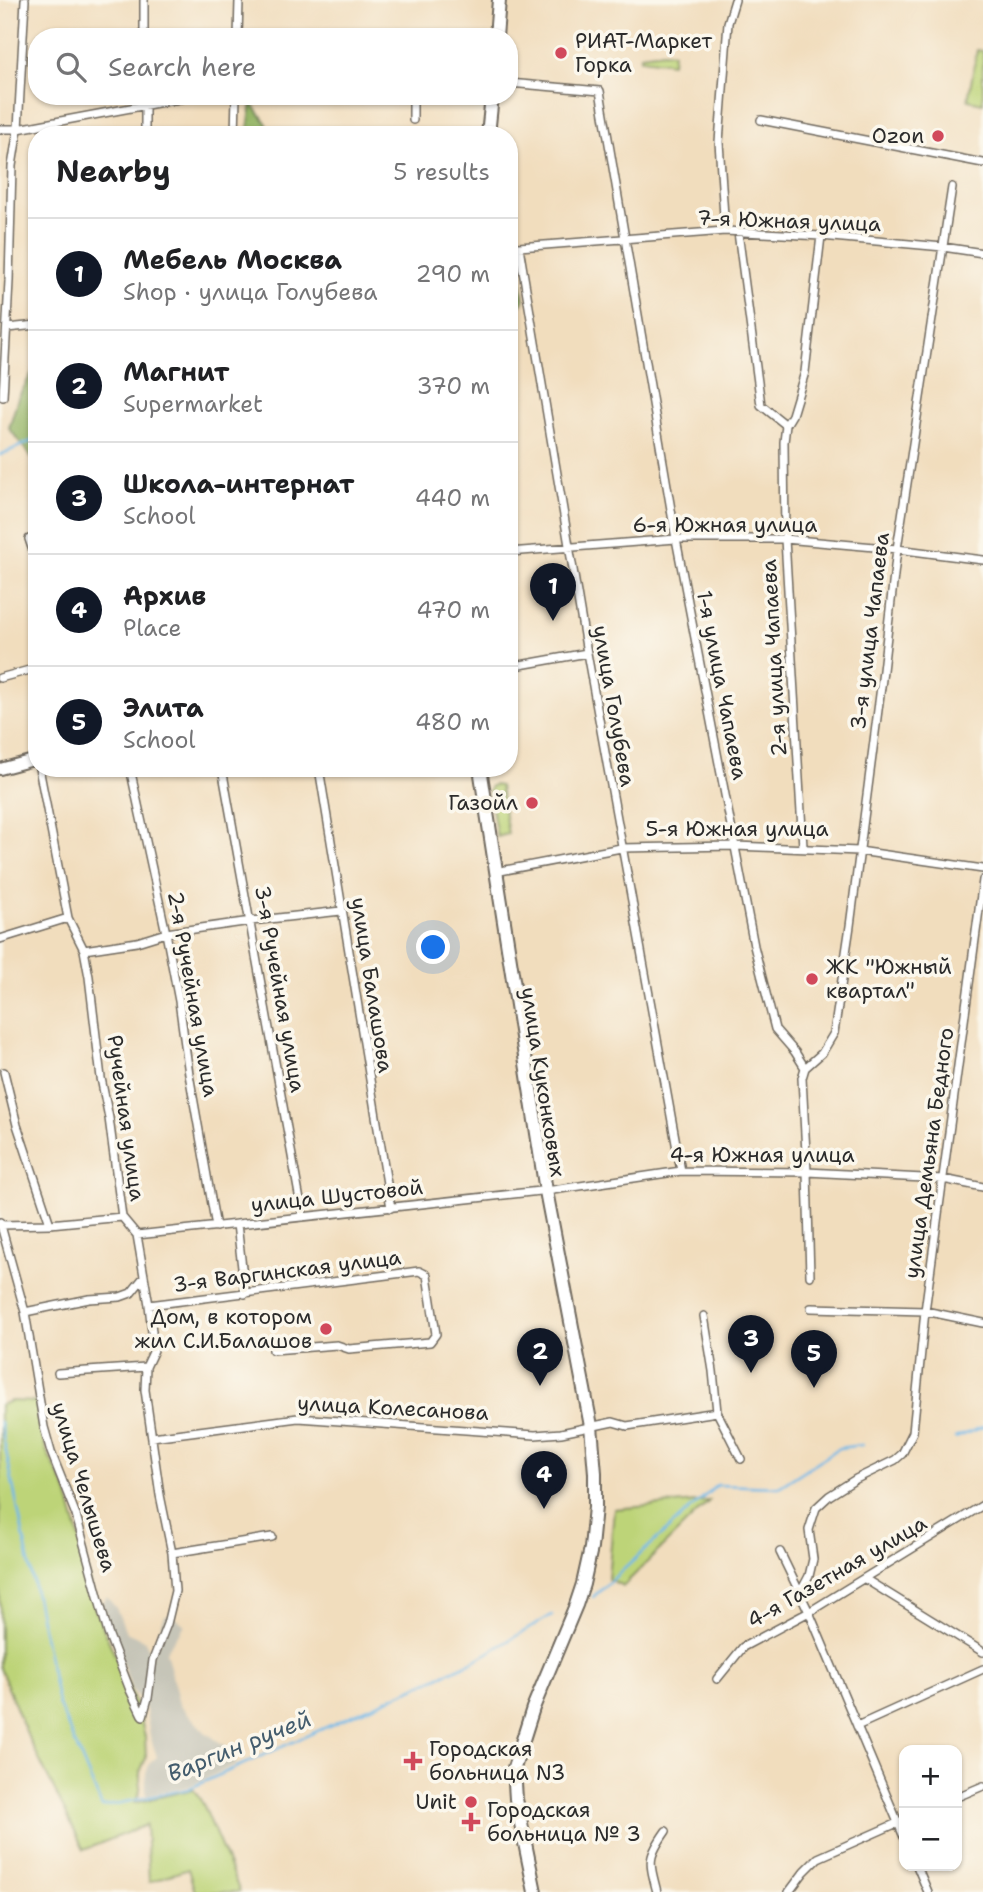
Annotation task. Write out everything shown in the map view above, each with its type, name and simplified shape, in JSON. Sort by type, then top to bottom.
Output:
[{"type":"main road","points":[[497,28],[499,0]]},
{"type":"main road","points":[[503,28],[505,0]]},
{"type":"main road","points":[[489,126],[491,105]]},
{"type":"main road","points":[[496,126],[497,105]]},
{"type":"main road","name":"улица Куконковых","points":[[480,777],[543,1191],[570,1339],[586,1398],[595,1473],[591,1548],[583,1584],[533,1708],[514,1768],[516,1799],[535,1892]]},
{"type":"street","points":[[4,397],[12,166],[18,129],[25,0]]},
{"type":"street","points":[[144,0],[145,28]]},
{"type":"street","points":[[238,28],[239,0]]},
{"type":"street","points":[[725,231],[719,142],[728,23],[735,0]]},
{"type":"street","name":"1-я улица Чапаева","points":[[518,84],[600,91],[676,539],[754,946],[775,1029],[805,1068]]},
{"type":"street","points":[[35,126],[150,105]]},
{"type":"street","points":[[235,126],[236,105]]},
{"type":"street","points":[[413,105],[413,120]]},
{"type":"street","points":[[145,106],[145,126]]},
{"type":"street","points":[[761,120],[983,163]]},
{"type":"street","points":[[0,129],[28,127]]},
{"type":"street","name":"3-я улица Чапаева","points":[[805,1068],[821,1053],[834,1033],[897,549],[952,187]]},
{"type":"street","name":"7-я Южная улица","points":[[519,247],[725,231],[821,236],[983,253]]},
{"type":"street","points":[[738,232],[761,405],[786,425]]},
{"type":"street","name":"2-я улица Чапаева","points":[[803,847],[785,539],[784,442],[786,425],[792,415],[805,372],[821,236]]},
{"type":"street","name":"улица Голубева","points":[[519,247],[568,546],[681,1171]]},
{"type":"street","points":[[7,328],[28,326]]},
{"type":"street","name":"6-я Южная улица","points":[[518,551],[676,539],[785,539],[983,560]]},
{"type":"street","points":[[518,665],[587,653]]},
{"type":"street","points":[[0,678],[28,670]]},
{"type":"street","points":[[0,769],[28,761]]},
{"type":"street","name":"Ручейная улица","points":[[41,777],[68,918],[84,950],[89,976],[122,1217],[137,1235]]},
{"type":"street","name":"2-я Ручейная улица","points":[[132,777],[166,933],[216,1227]]},
{"type":"street","name":"3-я Ручейная улица","points":[[224,777],[303,1217]]},
{"type":"street","name":"улица Балашова","points":[[320,777],[391,1208]]},
{"type":"street","name":"5-я Южная улица","points":[[493,872],[621,848],[734,846],[859,851],[983,869]]},
{"type":"street","name":"улица Демьяна Бедного","points":[[800,1593],[809,1576],[813,1559],[809,1530],[816,1508],[856,1479],[894,1461],[902,1454],[913,1432],[925,1311],[983,880]]},
{"type":"street","points":[[84,950],[137,942],[166,933],[341,911]]},
{"type":"street","points":[[0,939],[68,918]]},
{"type":"street","points":[[805,1068],[803,1078],[810,1276]]},
{"type":"street","points":[[4,1072],[17,1125],[50,1224]]},
{"type":"street","name":"4-я Южная улица","points":[[543,1191],[681,1171],[807,1172],[943,1179],[983,1187]]},
{"type":"street","name":"улица Шустовой","points":[[137,1235],[543,1191]]},
{"type":"street","points":[[1,1223],[50,1224],[122,1217]]},
{"type":"street","name":"улица Челышева","points":[[1,1223],[24,1312],[44,1427],[51,1452],[76,1515],[107,1633],[143,1716],[153,1660],[175,1591],[172,1553]]},
{"type":"street","points":[[237,1224],[245,1294]]},
{"type":"street","points":[[137,1235],[154,1350],[146,1367],[145,1390],[160,1495],[172,1553],[272,1538]]},
{"type":"street","name":"3-я Варгинская улица","points":[[149,1305],[419,1271],[427,1275],[436,1334],[429,1342],[349,1349],[337,1345],[273,1350]]},
{"type":"street","name":"3-я Варгинская улица","points":[[24,1312],[89,1299],[120,1297],[131,1293],[144,1277]]},
{"type":"street","points":[[811,1308],[925,1311],[983,1323]]},
{"type":"street","points":[[704,1317],[717,1412],[741,1459]]},
{"type":"street","points":[[58,1373],[146,1367]]},
{"type":"street","name":"улица Колесанова","points":[[152,1437],[298,1418],[535,1434],[561,1433],[613,1422],[627,1426],[717,1412]]},
{"type":"street","name":"4-я Газетная улица","points":[[716,1679],[743,1647],[809,1612],[983,1505]]},
{"type":"street","points":[[780,1552],[899,1817]]},
{"type":"street","points":[[864,1579],[983,1652]]},
{"type":"street","points":[[857,1726],[983,1669]]},
{"type":"street","points":[[962,1795],[983,1786]]},
{"type":"street","points":[[789,1892],[817,1858],[899,1822]]},
{"type":"street","points":[[657,1892],[650,1865],[653,1849],[666,1831]]},
{"type":"street","points":[[919,1871],[928,1892]]},
{"type":"shaded area","points":[[107,1597],[116,1608],[126,1632],[144,1640],[150,1651],[165,1615],[172,1615],[185,1625],[166,1651],[179,1704],[205,1732],[232,1751],[236,1764],[189,1786],[146,1796],[146,1773],[150,1763],[157,1757],[146,1711],[142,1701],[132,1690],[101,1604]]},
{"type":"green space","points":[[977,50],[983,51],[983,103],[968,100]]},
{"type":"green space","points":[[673,53],[672,63],[640,59],[641,55]]},
{"type":"green space","points":[[252,105],[253,105],[267,126],[248,126]]},
{"type":"green space","points":[[518,261],[524,301],[518,306]]},
{"type":"green space","points":[[28,380],[28,452],[9,428],[18,398]]},
{"type":"green space","points":[[494,785],[500,786],[508,834],[497,837],[489,791]]},
{"type":"green space","points":[[11,1401],[37,1402],[46,1450],[66,1489],[95,1609],[139,1711],[145,1737],[146,1758],[140,1772],[140,1791],[135,1803],[193,1789],[203,1804],[240,1892],[195,1892],[188,1869],[149,1882],[146,1825],[84,1850],[28,1737],[0,1668],[0,1405]]},
{"type":"green space","points":[[709,1501],[623,1586],[608,1579],[614,1509]]},
{"type":"waterway","points":[[0,455],[28,443]]},
{"type":"waterway","name":"Варгин ручей","points":[[0,1422],[58,1703],[102,1807],[188,1789],[474,1661],[552,1615]]},
{"type":"waterway","name":"Варгин ручей","points":[[955,1438],[983,1427]]},
{"type":"waterway","name":"Варгин ручей","points":[[593,1597],[717,1485],[779,1487],[839,1448],[862,1445]]},
{"type":"place","name":"РИАТ-Маркет Горка","points":[[561,53]]},
{"type":"place","name":"Ozon","points":[[938,136]]},
{"type":"place","name":"Мебель Москва","points":[[553,621]]},
{"type":"place","name":"Газойл","points":[[532,803]]},
{"type":"place","name":"ЖК \"Южный квартал\"","points":[[812,979]]},
{"type":"place","name":"Дом, в котором жил С.И.Балашов","points":[[326,1329]]},
{"type":"place","name":"Школа-интернат","points":[[751,1373]]},
{"type":"place","name":"Магнит","points":[[540,1386]]},
{"type":"place","name":"Элита","points":[[814,1388]]},
{"type":"place","name":"Архив","points":[[544,1509]]},
{"type":"place","name":"Городская больница N3","points":[[413,1761]]},
{"type":"place","name":"Unit","points":[[471,1802]]},
{"type":"place","name":"Городская больница № 3","points":[[471,1822]]}]
